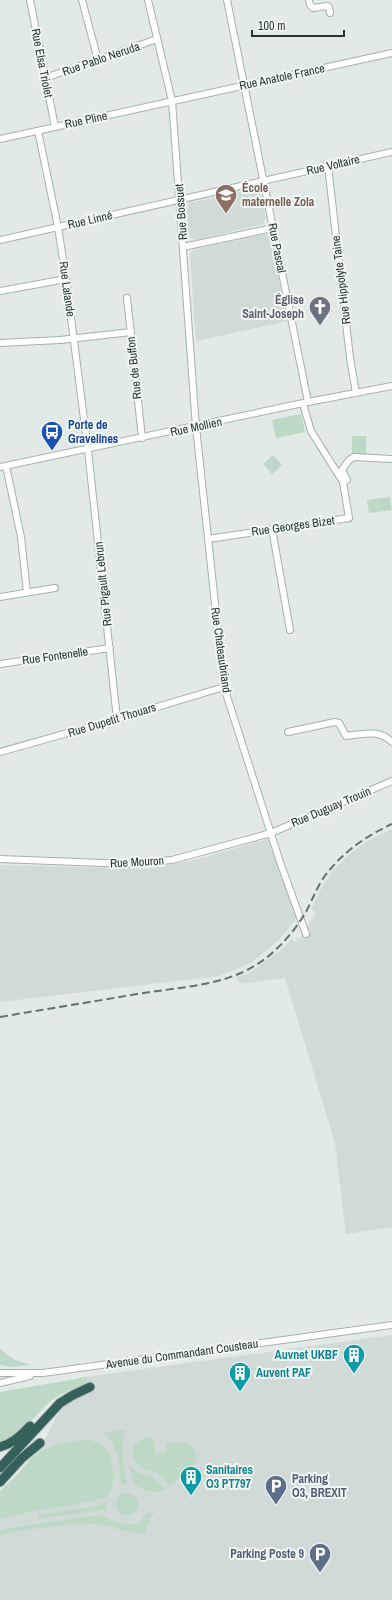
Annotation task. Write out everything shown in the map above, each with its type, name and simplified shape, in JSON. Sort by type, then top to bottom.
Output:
[{"type":"highway","points":[[0,1447],[9,1444],[22,1434],[49,1406],[60,1398],[90,1387],[60,1403],[0,1468]]},
{"type":"highway","points":[[0,1482],[22,1458],[40,1443]]},
{"type":"street","name":"Rue Elsa Triolet","points":[[30,0],[55,127]]},
{"type":"street","points":[[82,0],[98,60]]},
{"type":"street","name":"Rue Bossuet","points":[[148,0],[172,101],[196,427]]},
{"type":"street","name":"Rue Pascal","points":[[227,0],[273,228],[305,403]]},
{"type":"street","points":[[309,0],[310,5],[313,8],[327,6],[329,7],[330,13]]},
{"type":"street","name":"Rue Pablo Neruda","points":[[45,78],[157,39]]},
{"type":"street","name":"Rue Anatole France","points":[[172,101],[392,54]]},
{"type":"street","name":"Rue Pline","points":[[0,139],[172,101]]},
{"type":"street","name":"Rue Lalande","points":[[38,131],[58,227],[88,450]]},
{"type":"street","name":"Rue Voltaire","points":[[180,200],[392,152]]},
{"type":"street","name":"Rue Hippolyte Taine","points":[[328,166],[350,358],[356,393]]},
{"type":"street","name":"Rue Linné","points":[[0,240],[180,200]]},
{"type":"street","points":[[183,247],[273,228]]},
{"type":"street","points":[[0,291],[66,279]]},
{"type":"street","name":"Rue de Buffon","points":[[127,298],[142,438]]},
{"type":"street","points":[[0,343],[74,339],[130,332]]},
{"type":"street","name":"Rue Mollien","points":[[3,467],[392,386]]},
{"type":"street","name":"Rue Georges Bizet","points":[[208,539],[349,518],[343,482],[311,431],[305,403]]},
{"type":"street","name":"Rue Chateaubriand","points":[[196,427],[224,686],[300,921],[306,934]]},
{"type":"street","name":"Rue Pigault Lebrun","points":[[88,450],[117,719]]},
{"type":"street","points":[[343,482],[347,480],[342,470],[349,460],[354,457],[392,459]]},
{"type":"street","points":[[3,467],[21,537],[27,592]]},
{"type":"street","points":[[272,529],[290,630]]},
{"type":"street","points":[[0,597],[55,588]]},
{"type":"street","name":"Rue Fontenelle","points":[[0,664],[110,648]]},
{"type":"street","name":"Rue Dupetit Thouars","points":[[0,752],[117,719],[224,686]]},
{"type":"street","points":[[288,732],[339,722],[346,736],[370,732],[387,738],[392,742]]},
{"type":"street","name":"Rue Duguay Trouin","points":[[271,833],[392,782]]},
{"type":"street","name":"Rue Mouron","points":[[0,859],[145,864],[179,858],[271,833]]},
{"type":"street","name":"Avenue du Commandant Cousteau","points":[[0,1383],[43,1373],[392,1325]]},
{"type":"street","name":"Avenue du Commandant Cousteau","points":[[0,1373],[43,1373]]},
{"type":"shaded area","name":"École maternelle Zola","points":[[254,189],[259,191],[261,194],[266,217],[263,224],[195,240],[190,237],[188,232],[187,209],[189,203]]},
{"type":"shaded area","points":[[265,234],[270,238],[288,321],[197,341],[190,254],[193,250]]},
{"type":"shaded area","points":[[392,829],[392,1227],[346,1234],[335,1143],[285,978],[240,984],[236,977],[249,973],[281,950],[292,939],[297,942],[296,939],[301,938],[316,913],[311,909],[322,887],[334,869],[351,853],[369,840]]},
{"type":"shaded area","points":[[270,838],[301,913],[280,939],[251,963],[219,976],[0,1002],[0,865],[147,869],[199,859]]},
{"type":"shaded area","points":[[392,1335],[392,1600],[0,1600],[0,1494],[30,1466],[78,1378]]},
{"type":"green space","points":[[301,414],[305,432],[276,438],[272,420]]},
{"type":"green space","points":[[352,436],[366,436],[366,455],[352,455]]},
{"type":"green space","points":[[273,455],[282,465],[272,474],[263,464]]},
{"type":"green space","points":[[390,497],[392,510],[369,513],[367,500]]},
{"type":"green space","points":[[0,1349],[15,1360],[31,1365],[13,1367],[0,1365]]},
{"type":"green space","points":[[87,1377],[88,1382],[65,1392],[52,1400],[16,1436],[0,1443],[0,1392]]},
{"type":"green space","points":[[125,1430],[123,1456],[127,1483],[121,1484],[118,1456],[110,1439],[102,1433]]},
{"type":"green space","points":[[153,1437],[155,1454],[167,1452],[166,1444],[181,1442],[191,1445],[195,1452],[196,1460],[193,1467],[170,1485],[156,1472],[142,1468],[134,1458],[134,1446],[141,1440]]},
{"type":"green space","points":[[87,1439],[99,1443],[109,1452],[113,1469],[113,1481],[107,1497],[0,1519],[0,1491],[17,1475],[32,1457],[59,1444]]},
{"type":"green space","points":[[129,1465],[137,1472],[153,1477],[166,1489],[153,1492],[142,1489],[134,1484]]},
{"type":"green space","points":[[127,1493],[135,1496],[138,1504],[135,1512],[127,1515],[119,1512],[116,1504],[119,1496]]},
{"type":"green space","points":[[106,1503],[107,1511],[99,1510],[39,1519],[38,1515],[97,1506]]},
{"type":"green space","points":[[156,1510],[150,1518],[144,1534],[104,1525],[80,1523],[17,1531],[0,1535],[0,1531],[10,1528],[100,1515],[129,1525],[141,1522],[144,1515]]},
{"type":"railway","points":[[0,1017],[137,994],[190,987],[224,979],[241,973],[256,965],[271,954],[286,939],[307,910],[322,880],[345,854],[362,841],[392,824]]},
{"type":"place","name":"École maternelle Zola","points":[[226,214]]},
{"type":"place","name":"Église Saint-Joseph","points":[[320,326]]},
{"type":"place","name":"Porte de Gravelines","points":[[52,452]]},
{"type":"place","name":"Auvnet UKBF","points":[[354,1374]]},
{"type":"place","name":"Auvent PAF","points":[[240,1392]]},
{"type":"place","name":"Sanitaires O3 PT797","points":[[191,1496]]},
{"type":"place","name":"Parking O3, BREXIT","points":[[276,1506]]},
{"type":"place","name":"Parking Poste 9","points":[[320,1574]]}]
